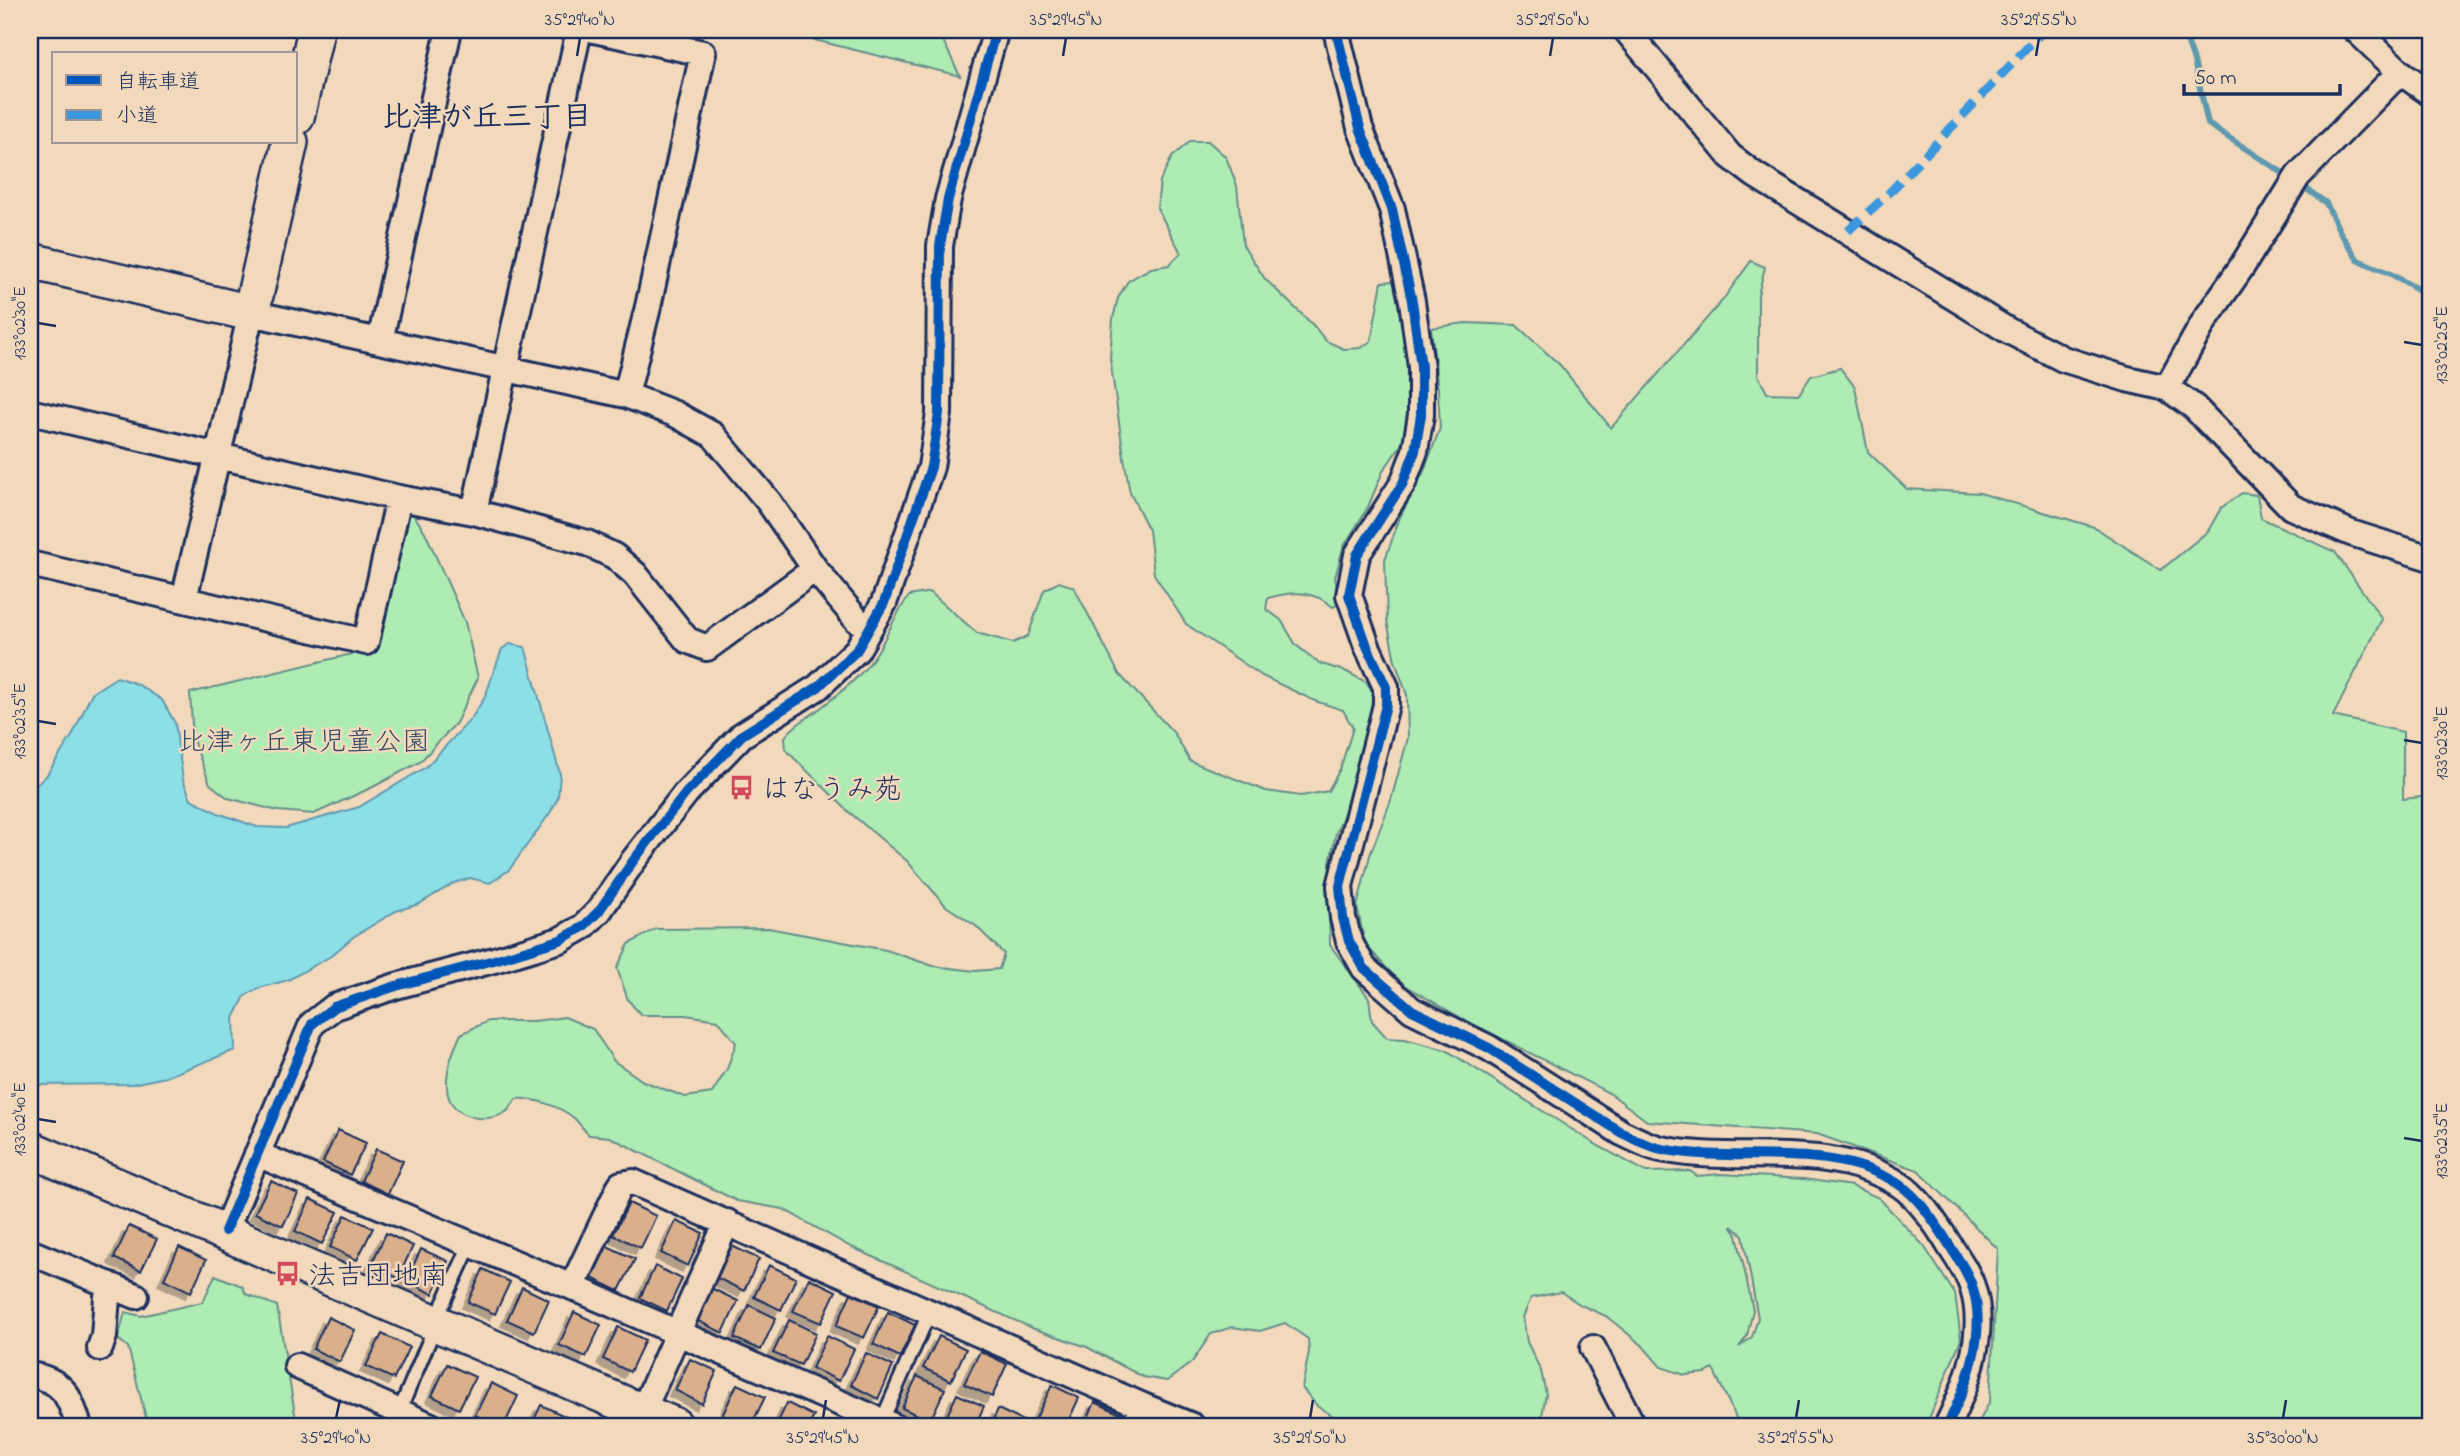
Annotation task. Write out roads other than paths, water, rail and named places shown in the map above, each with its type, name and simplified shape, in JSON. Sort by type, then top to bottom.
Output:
[{"type":"street","points":[[298,108],[316,30]]},
{"type":"street","points":[[380,341],[449,30]]},
{"type":"street","points":[[474,512],[579,30]]},
{"type":"street","points":[[594,30],[703,53],[626,396]]},
{"type":"street","points":[[225,1231],[312,1024],[334,1007],[396,986],[560,940],[583,927],[599,911],[633,861],[686,793],[742,735],[818,687],[857,650],[884,603],[931,467],[939,412],[940,246],[948,199],[996,30]]},
{"type":"street","points":[[1336,30],[1360,128],[1392,209],[1412,301],[1421,367],[1420,415],[1415,451],[1403,483],[1357,555],[1349,595],[1367,646],[1386,687],[1381,730],[1340,886],[1343,918],[1349,941],[1364,968],[1412,1010],[1489,1048],[1642,1143],[1665,1150],[1697,1154],[1801,1157],[1829,1161],[1863,1167],[1902,1186],[1943,1234],[1965,1270],[1973,1290],[1977,1318],[1971,1368],[1947,1426]]},
{"type":"street","points":[[2356,30],[2400,72],[2430,93]]},
{"type":"street","points":[[1632,32],[1730,156],[1755,175],[2007,330],[2063,359],[2167,388],[2194,407],[2291,507],[2351,533],[2430,558]]},
{"type":"street","points":[[2167,388],[2205,320],[2241,268],[2293,183],[2400,72]]},
{"type":"street","points":[[184,599],[290,144]]},
{"type":"street","points":[[30,261],[626,396],[675,414],[713,435],[769,502],[815,569],[858,620],[869,629]]},
{"type":"street","points":[[30,412],[399,498],[474,512],[587,543],[614,556],[635,575],[687,640],[707,648],[815,569]]},
{"type":"street","points":[[30,564],[366,642],[399,498]]},
{"type":"street","points":[[30,1149],[225,1231],[639,1419],[676,1426]]},
{"type":"street","points":[[257,1154],[572,1287],[885,1425]]},
{"type":"street","points":[[572,1287],[621,1184],[633,1182],[930,1311],[1139,1416],[1192,1426]]},
{"type":"street","points":[[639,1419],[727,1222]]},
{"type":"street","points":[[30,1251],[136,1296]]},
{"type":"street","points":[[100,1348],[104,1336],[108,1284]]},
{"type":"street","points":[[1593,1348],[1633,1426]]},
{"type":"street","points":[[297,1366],[396,1419],[431,1426]]},
{"type":"street","points":[[30,1375],[52,1380],[63,1390],[71,1400],[79,1426]]},
{"type":"lane","points":[[443,1304],[471,1245]]},
{"type":"lane","points":[[885,1425],[930,1311]]},
{"type":"lane","points":[[396,1419],[429,1341]]},
{"type":"water","points":[[510,644],[525,647],[560,774],[558,798],[509,870],[490,883],[470,878],[454,883],[419,904],[396,911],[353,937],[331,956],[288,980],[259,988],[245,996],[234,1018],[235,1050],[166,1077],[132,1084],[30,1085],[30,791],[46,776],[72,736],[92,693],[117,677],[137,684],[162,700],[175,723],[183,780],[191,799],[218,813],[257,827],[286,828],[359,807],[426,767],[471,719],[485,697],[502,649]]},
{"type":"waterway","points":[[2183,30],[2194,61],[2208,124],[2292,179]]},
{"type":"waterway","points":[[2301,185],[2326,203],[2358,260],[2430,293]]},
{"type":"place","name":"はなうみ苑","points":[[742,788]]},
{"type":"place","name":"法吉団地南","points":[[288,1274]]},
{"type":"district","name":"比津が丘三丁目","points":[[487,116]]},
{"type":"park label","name":"比津ヶ丘東児童公園","points":[[304,740]]}]
